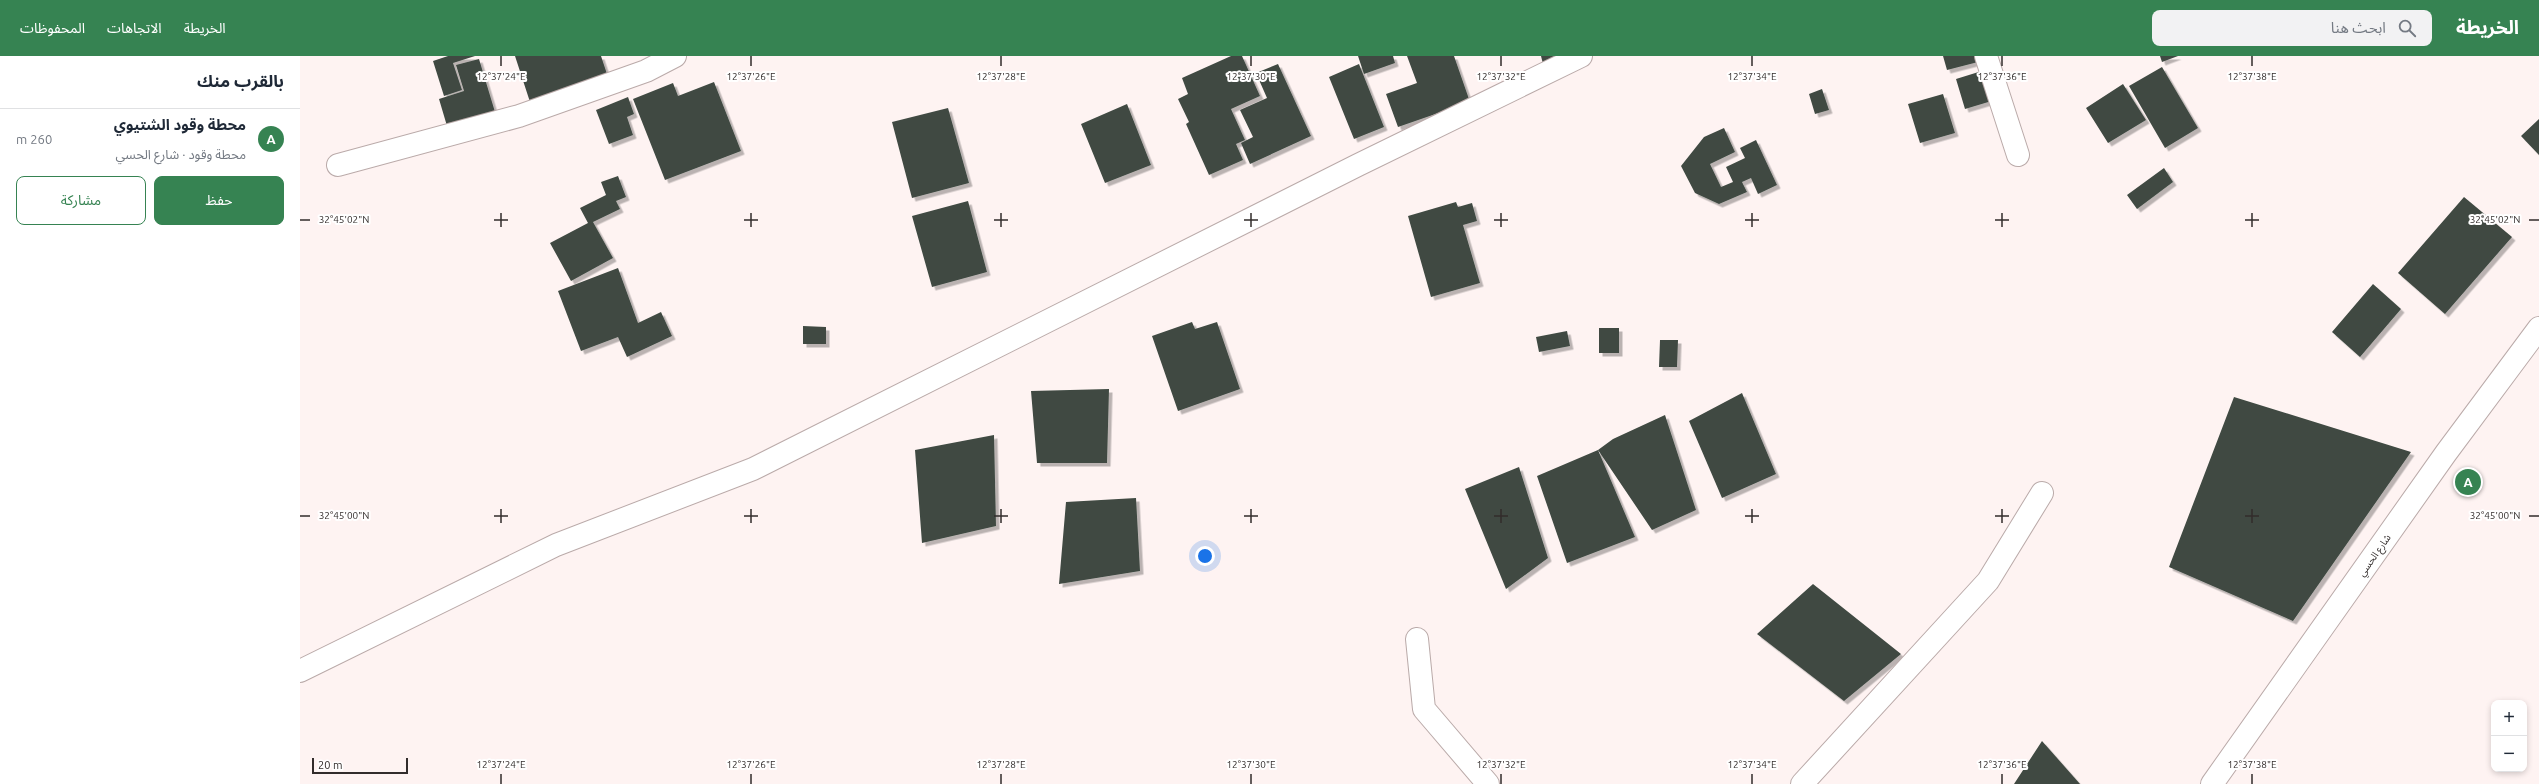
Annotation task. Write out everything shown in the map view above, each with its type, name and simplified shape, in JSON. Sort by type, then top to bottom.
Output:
[{"type":"street","points":[[338,165],[519,116],[646,71],[675,56]]},
{"type":"street","points":[[300,671],[556,544],[753,469],[1344,172],[1581,56]]},
{"type":"street","points":[[1986,56],[2018,155]]},
{"type":"street","name":"شارع الحسي","points":[[2212,784],[2446,453],[2539,328]]},
{"type":"street","points":[[1802,784],[1988,581],[2042,493]]},
{"type":"street","points":[[1417,639],[1424,709],[1488,784]]},
{"type":"building","points":[[448,56],[475,56],[453,63],[462,90],[444,96],[433,61]]},
{"type":"building","points":[[515,56],[601,56],[608,77],[530,102]]},
{"type":"building","points":[[1231,56],[1242,56],[1260,96],[1231,109],[1245,140],[1236,144],[1243,160],[1209,175],[1186,124],[1189,122],[1178,99],[1188,94],[1182,78]]},
{"type":"building","points":[[1358,56],[1393,56],[1395,63],[1364,74]]},
{"type":"building","points":[[1407,56],[1454,56],[1470,102],[1398,127],[1386,94],[1417,83]]},
{"type":"building","points":[[1541,56],[1558,56],[1543,64]]},
{"type":"building","points":[[1943,56],[1980,56],[1982,61],[1947,70]]},
{"type":"building","points":[[2160,56],[2178,56],[2162,62]]},
{"type":"building","points":[[479,59],[495,112],[447,126],[439,99],[464,91],[456,65]]},
{"type":"building","points":[[1278,64],[1311,136],[1250,164],[1241,143],[1253,137],[1240,110],[1267,98],[1256,73]]},
{"type":"building","points":[[1359,64],[1384,127],[1354,139],[1329,77]]},
{"type":"building","points":[[2162,67],[2198,128],[2165,148],[2129,86]]},
{"type":"building","points":[[1985,70],[1995,100],[1965,109],[1956,79]]},
{"type":"building","points":[[714,82],[741,151],[665,180],[633,99],[673,83],[678,96]]},
{"type":"building","points":[[2123,84],[2146,120],[2108,143],[2086,108]]},
{"type":"building","points":[[1822,89],[1829,110],[1815,114],[1809,94]]},
{"type":"building","points":[[1943,94],[1955,133],[1920,143],[1908,104]]},
{"type":"building","points":[[628,97],[634,114],[627,117],[633,135],[609,144],[596,110]]},
{"type":"building","points":[[1127,104],[1151,165],[1105,183],[1081,124]]},
{"type":"building","points":[[948,108],[969,183],[912,198],[892,122]]},
{"type":"building","points":[[2539,119],[2539,155],[2521,136]]},
{"type":"building","points":[[1724,128],[1735,152],[1710,164],[1721,187],[1733,182],[1726,167],[1745,158],[1740,148],[1756,140],[1777,185],[1758,194],[1751,178],[1742,182],[1747,192],[1719,204],[1695,193],[1681,166],[1704,137]]},
{"type":"building","points":[[2164,168],[2173,182],[2137,209],[2127,195]]},
{"type":"building","points":[[618,176],[626,197],[616,201],[620,209],[593,222],[613,258],[571,281],[550,243],[588,223],[580,208],[606,195],[601,182]]},
{"type":"building","points":[[2464,197],[2512,237],[2445,314],[2398,273]]},
{"type":"building","points":[[968,201],[987,272],[932,287],[912,216]]},
{"type":"building","points":[[1456,202],[1458,207],[1472,203],[1477,221],[1463,225],[1480,283],[1431,297],[1408,216]]},
{"type":"building","points":[[618,268],[638,323],[661,312],[672,336],[627,357],[618,337],[581,351],[558,291]]},
{"type":"building","points":[[2373,284],[2401,309],[2360,357],[2332,332]]},
{"type":"building","points":[[1192,322],[1195,329],[1217,322],[1240,389],[1178,411],[1152,336]]},
{"type":"building","points":[[803,326],[826,327],[826,344],[803,344]]},
{"type":"building","points":[[1599,328],[1619,328],[1619,353],[1599,353]]},
{"type":"building","points":[[1567,331],[1570,346],[1539,352],[1536,337]]},
{"type":"building","points":[[1660,340],[1678,340],[1677,367],[1659,367]]},
{"type":"building","points":[[1109,389],[1107,463],[1037,463],[1031,391]]},
{"type":"building","points":[[1742,393],[1776,474],[1722,498],[1689,421]]},
{"type":"building","points":[[2234,397],[2411,452],[2293,621],[2169,567]]},
{"type":"building","points":[[1665,415],[1696,510],[1652,530],[1598,450],[1613,439]]},
{"type":"building","points":[[994,435],[996,526],[922,543],[915,450]]},
{"type":"building","points":[[1598,450],[1635,537],[1567,563],[1537,476]]},
{"type":"building","points":[[1519,467],[1548,558],[1506,589],[1465,489]]},
{"type":"building","points":[[1136,498],[1140,571],[1059,584],[1066,502]]},
{"type":"building","points":[[1813,584],[1901,654],[1844,701],[1757,634]]},
{"type":"building","points":[[2042,741],[2080,784],[2014,784]]},
{"type":"place","name":"محطة وقود الشتيوي","points":[[2468,482]]}]
